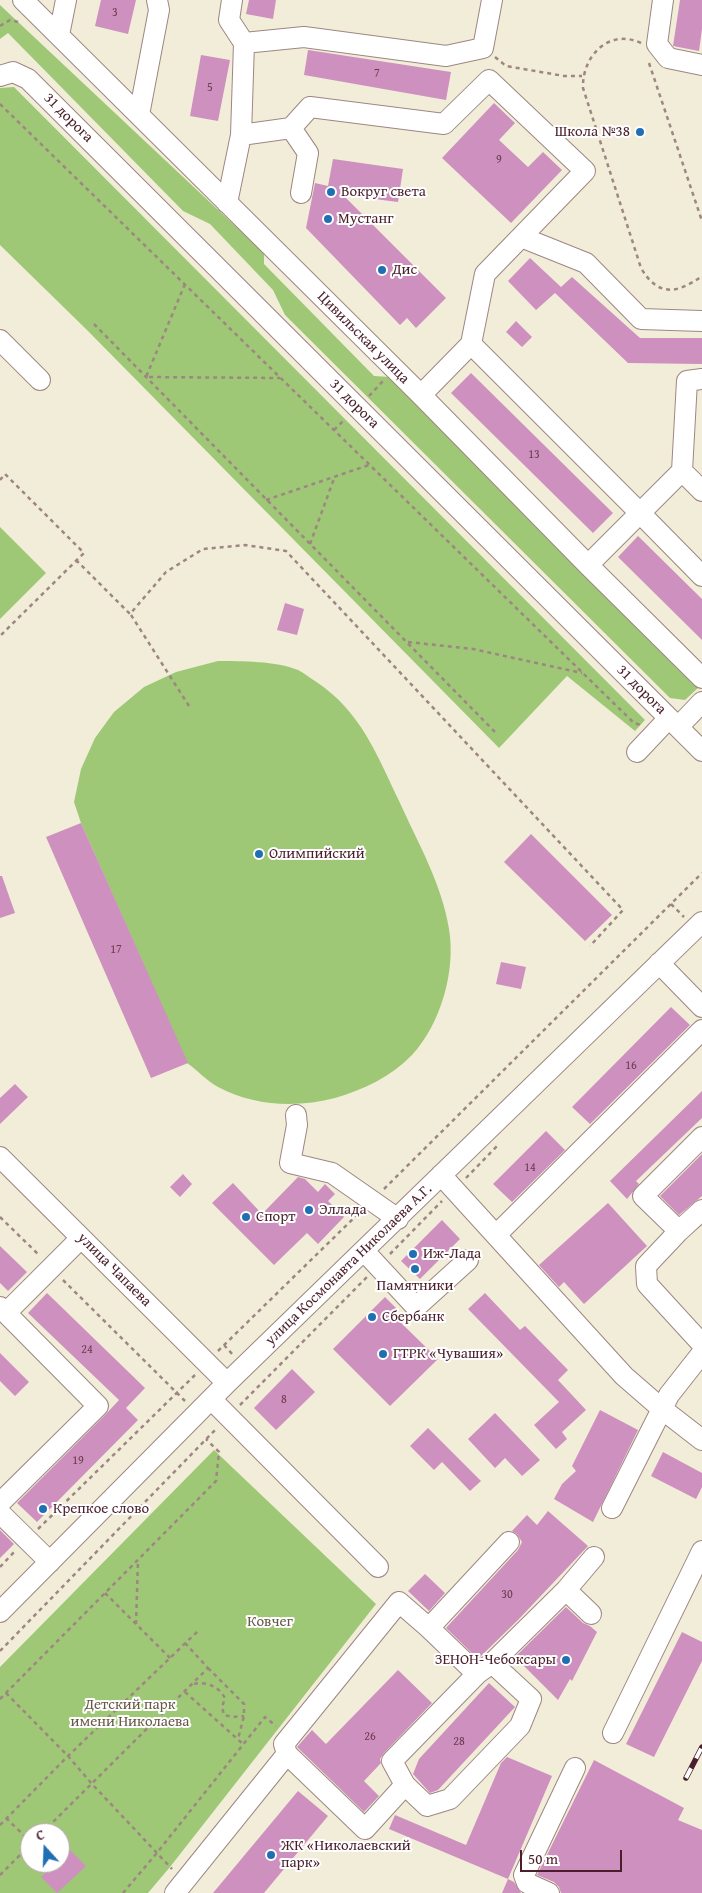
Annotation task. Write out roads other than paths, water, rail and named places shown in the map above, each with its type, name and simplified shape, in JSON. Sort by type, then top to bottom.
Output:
[{"type":"street","name":"Цивильская улица","points":[[23,0],[396,369],[702,678]]},
{"type":"street","points":[[59,35],[66,0]]},
{"type":"street","points":[[139,115],[159,10],[157,0]]},
{"type":"street","points":[[227,203],[241,135],[244,43],[229,20],[232,0]]},
{"type":"street","points":[[244,43],[304,37],[446,56],[483,48],[492,0]]},
{"type":"street","points":[[663,0],[657,44],[668,58],[702,65]]},
{"type":"street","name":"31 дорога","points":[[0,76],[13,72],[28,79],[358,408],[668,725],[702,751]]},
{"type":"street","points":[[241,135],[291,128],[310,107],[444,124],[489,80],[585,171],[486,274],[471,344],[421,395]]},
{"type":"street","points":[[291,128],[308,153],[301,194]]},
{"type":"street","points":[[521,237],[586,263],[640,319],[702,321]]},
{"type":"street","points":[[0,340],[40,380]]},
{"type":"street","points":[[471,344],[702,576]]},
{"type":"street","points":[[588,565],[682,471],[687,381],[702,379]]},
{"type":"street","points":[[682,471],[702,492]]},
{"type":"street","points":[[637,752],[668,725],[702,702]]},
{"type":"street","name":"улица Космонавта Николаева А.Г.","points":[[0,1612],[227,1383],[398,1218],[448,1182],[659,963],[702,922]]},
{"type":"street","points":[[659,963],[702,1007]]},
{"type":"street","points":[[496,1235],[702,1030]]},
{"type":"street","points":[[296,1115],[297,1125],[290,1163],[332,1174],[398,1218]]},
{"type":"street","points":[[679,1231],[643,1196],[702,1138]]},
{"type":"street","name":"улица Чапаева","points":[[0,1157],[227,1383]]},
{"type":"street","points":[[448,1182],[624,1376],[702,1440]]},
{"type":"street","points":[[702,1210],[646,1266],[647,1284],[702,1344]]},
{"type":"street","points":[[0,1503],[98,1406],[3,1310],[81,1238]]},
{"type":"street","points":[[364,1251],[416,1307],[468,1260]]},
{"type":"street","points":[[612,1508],[669,1395],[702,1353]]},
{"type":"street","points":[[211,1399],[378,1567]]},
{"type":"street","points":[[0,1513],[50,1562]]},
{"type":"street","points":[[429,1628],[508,1542]]},
{"type":"street","points":[[613,1733],[702,1551]]},
{"type":"street","points":[[180,1886],[398,1602],[429,1628],[484,1668],[531,1699],[520,1726],[450,1799],[427,1806],[404,1786],[392,1761],[484,1668],[566,1590],[594,1558]]},
{"type":"street","points":[[566,1590],[591,1614]]},
{"type":"street","points":[[288,1745],[365,1829],[404,1786]]},
{"type":"street","points":[[549,1893],[526,1883],[524,1875],[575,1768]]},
{"type":"railway","points":[[686,1778],[702,1747]]},
{"type":"place","name":"Школа №38","points":[[640,132]]},
{"type":"place","name":"Вокруг света","points":[[331,192]]},
{"type":"place","name":"Мустанг","points":[[328,219]]},
{"type":"place","name":"Дис","points":[[382,270]]},
{"type":"place","name":"Олимпийский","points":[[259,854]]},
{"type":"place","name":"Эллада","points":[[309,1210]]},
{"type":"place","name":"Спорт","points":[[246,1217]]},
{"type":"place","name":"Иж-Лада","points":[[413,1254]]},
{"type":"place","name":"Памятники","points":[[415,1269]]},
{"type":"place","name":"Сбербанк","points":[[372,1317]]},
{"type":"place","name":"ГТРК «Чувашия»","points":[[383,1354]]},
{"type":"place","name":"Крепкое слово","points":[[43,1509]]},
{"type":"place","name":"ЗЕНОН-Чебоксары","points":[[566,1660]]},
{"type":"place","name":"ЖК «Николаевский парк»","points":[[271,1855]]},
{"type":"park label","name":"Ковчег","points":[[270,1622]]},
{"type":"park label","name":"Детский парк имени Николаева","points":[[130,1714]]}]
